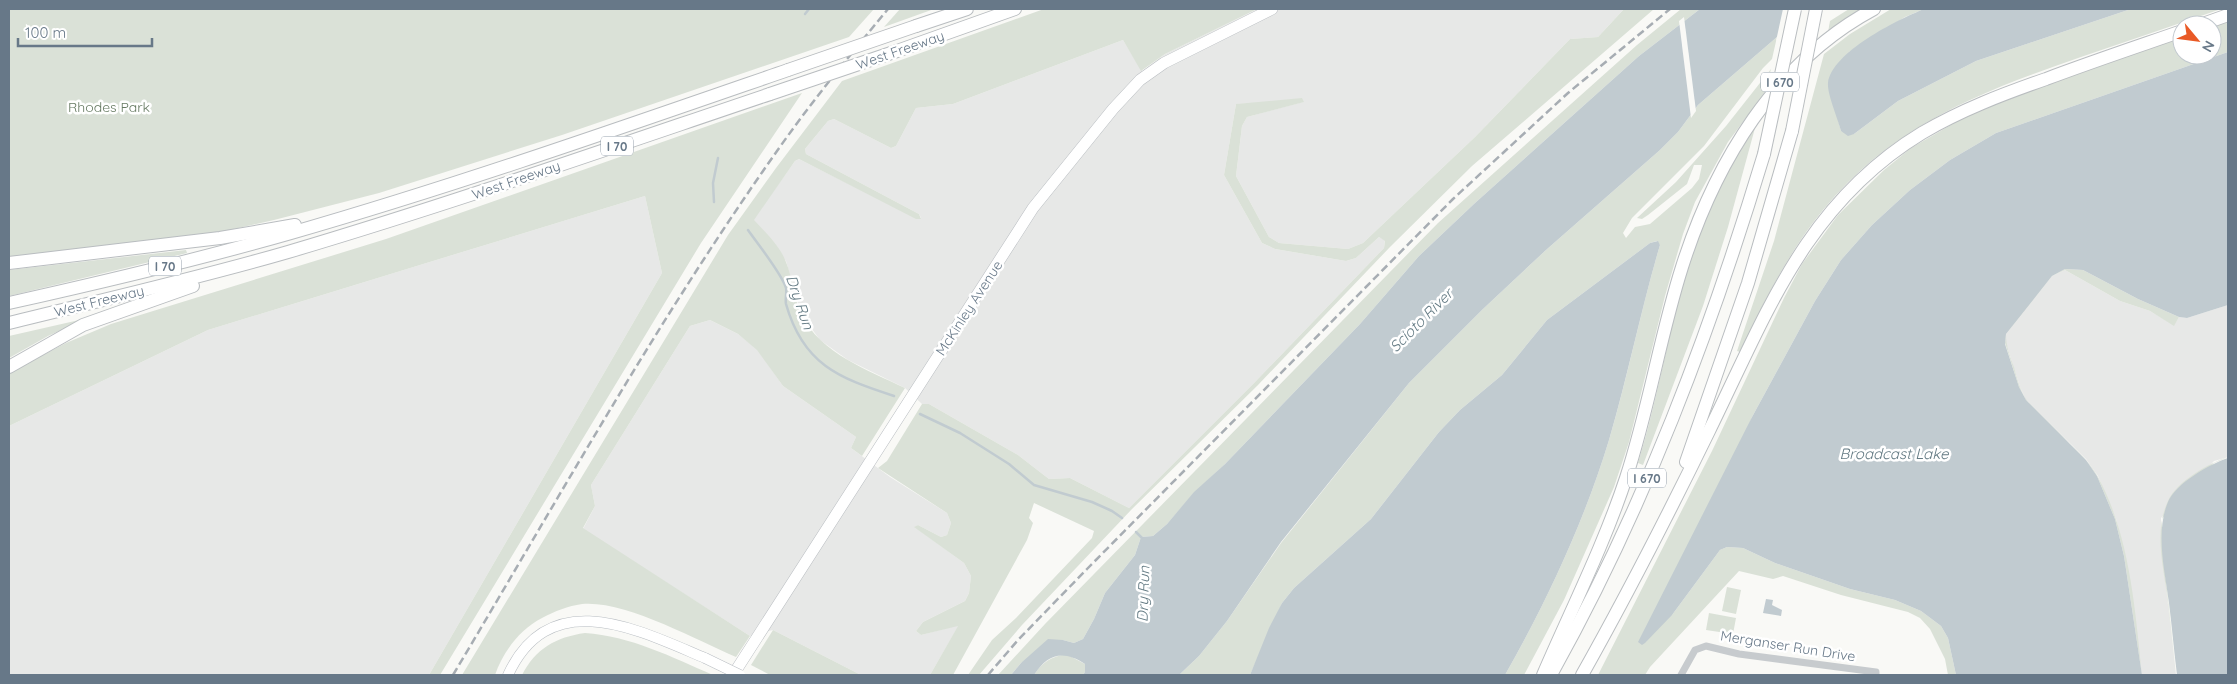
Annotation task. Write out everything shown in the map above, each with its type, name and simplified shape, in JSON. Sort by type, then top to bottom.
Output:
[{"type":"highway","name":"West Freeway","points":[[9,304],[157,268],[320,224],[562,147],[967,9]]},
{"type":"highway","name":"West Freeway","points":[[9,323],[181,282],[285,253],[419,212],[897,51],[1015,9]]},
{"type":"highway","name":"I 670","points":[[1550,675],[1588,608],[1634,510],[1674,413],[1723,282],[1764,154],[1795,9]]},
{"type":"highway","name":"I 670","points":[[1582,675],[1674,500],[1748,283],[1792,131],[1816,9]]},
{"type":"highway","points":[[1543,675],[1607,528],[1626,479],[1643,422],[1682,268],[1714,184],[1752,118],[1788,77],[1829,39],[1874,9]]},
{"type":"highway","points":[[1674,500],[1788,272],[1815,230],[1845,194],[1884,160],[1921,134],[1958,113],[2003,94],[2172,35]]},
{"type":"highway","points":[[9,263],[220,238],[289,225],[320,224]]},
{"type":"highway","points":[[9,367],[83,325],[285,253]]},
{"type":"main road","name":"McKinley Avenue","points":[[733,675],[1033,208],[1065,167],[1113,109],[1140,80],[1164,63],[1272,9]]},
{"type":"main road","points":[[508,675],[520,655],[536,639],[557,626],[580,621],[626,626],[705,658],[740,675]]},
{"type":"street","name":"Merganser Run Drive","points":[[1681,675],[1695,650],[1706,646],[1739,654],[1876,674]]},
{"type":"shaded area","points":[[1257,9],[1624,9],[1598,37],[1570,39],[1475,137],[1363,243],[1348,249],[1279,243],[1269,237],[1236,176],[1242,126],[1247,117],[1303,102],[1236,104],[1224,175],[1262,243],[1275,249],[1346,261],[1356,258],[1379,237],[1385,240],[1384,248],[1255,382],[1129,508],[1070,478],[1049,479],[1018,455],[929,404],[922,404],[905,388],[848,360],[820,340],[801,314],[786,261],[753,220],[795,161],[799,159],[916,218],[921,218],[919,214],[806,154],[805,149],[828,121],[834,119],[891,148],[896,146],[916,108],[953,104],[1123,40],[1142,71],[1165,54]]},
{"type":"shaded area","points":[[645,196],[662,273],[429,675],[9,675],[9,426],[208,330]]},
{"type":"shaded area","points":[[2065,270],[2120,301],[2150,311],[2174,325],[2179,317],[2187,318],[2228,305],[2228,457],[2214,461],[2161,518],[2161,543],[2176,675],[2142,675],[2125,555],[2116,519],[2098,476],[2086,459],[2026,400],[2006,343],[2006,334],[2052,276]]},
{"type":"shaded area","points":[[710,320],[738,334],[757,349],[783,386],[856,437],[851,448],[890,477],[947,513],[951,523],[947,535],[941,537],[918,525],[915,527],[964,563],[971,576],[969,593],[965,601],[923,622],[916,631],[921,635],[959,625],[930,675],[861,675],[773,630],[750,636],[583,529],[595,506],[591,485],[690,326]]},
{"type":"green space","name":"Rhodes Park","points":[[9,9],[874,9],[849,37],[562,135],[379,193],[207,235],[9,257]]},
{"type":"green space","points":[[900,9],[934,9],[884,27]]},
{"type":"green space","points":[[1044,9],[1257,9],[1165,54],[1141,71],[1123,40],[953,104],[916,108],[896,146],[891,148],[834,119],[828,121],[805,149],[806,154],[919,214],[921,219],[916,219],[799,159],[795,161],[754,220],[783,256],[801,314],[820,340],[861,367],[905,388],[862,456],[851,448],[856,437],[783,386],[757,350],[738,334],[710,320],[690,326],[591,485],[595,506],[583,528],[750,636],[736,657],[660,623],[619,608],[599,604],[582,604],[552,613],[526,628],[513,642],[498,666],[495,675],[462,675],[728,235],[842,81]]},
{"type":"green space","points":[[1624,9],[1654,9],[1472,166],[1390,247],[1258,385],[1132,509],[1022,625],[979,675],[968,675],[992,640],[1016,618],[1092,538],[1094,531],[1034,503],[1029,518],[1033,523],[1027,540],[953,675],[930,675],[958,626],[921,635],[916,631],[923,622],[965,601],[969,593],[971,576],[964,563],[914,527],[918,525],[941,537],[947,535],[951,523],[947,513],[878,468],[887,461],[922,404],[929,404],[1018,455],[1049,479],[1070,478],[1129,508],[1255,382],[1384,248],[1385,241],[1379,237],[1356,258],[1346,261],[1275,249],[1262,243],[1224,175],[1236,104],[1302,98],[1304,102],[1247,117],[1242,126],[1236,176],[1269,237],[1279,243],[1348,249],[1363,243],[1475,137],[1570,39],[1598,37]]},
{"type":"green space","points":[[1681,9],[1700,9],[1639,56],[1475,203],[1419,256],[1360,324],[1225,464],[1194,493],[1167,524],[1153,536],[1141,537],[1135,555],[1105,593],[1083,639],[1074,643],[1063,640],[1021,663],[1011,675],[998,675],[1045,624],[1438,223],[1637,45]]},
{"type":"green space","points":[[1849,9],[1861,9],[1828,32],[1830,21]]},
{"type":"green space","points":[[1891,9],[1924,9],[1905,17],[1849,52],[1837,116],[1841,131],[1854,134],[1898,101],[1976,61],[2131,9],[2221,9],[2204,15],[2172,15],[2172,26],[2004,85],[1933,119],[1900,139],[1869,163],[1840,191],[1812,224],[1801,239],[1764,302],[1740,352],[1737,351],[1774,241],[1824,54],[1850,34]]},
{"type":"green space","points":[[2228,22],[2228,52],[2222,54],[2222,24]]},
{"type":"green space","points":[[1777,37],[1772,59],[1763,68],[1704,146],[1632,218],[1623,233],[1626,238],[1635,227],[1650,224],[1692,188],[1699,179],[1702,165],[1694,165],[1687,184],[1648,215],[1642,219],[1637,218],[1676,182],[1726,126],[1771,69],[1765,92],[1728,142],[1695,202],[1683,234],[1665,296],[1629,442],[1614,487],[1564,600],[1524,675],[1505,675],[1550,590],[1576,531],[1599,471],[1616,416],[1660,245],[1657,241],[1650,243],[1547,320],[1502,375],[1460,410],[1439,432],[1371,519],[1294,588],[1282,603],[1250,675],[1179,675],[1199,656],[1227,621],[1281,543],[1409,383],[1483,309],[1546,250],[1660,150],[1678,132],[1698,105]]},
{"type":"green space","points":[[2172,41],[2172,65],[2191,65],[1996,133],[1950,160],[1910,190],[1872,225],[1841,260],[1815,301],[1752,417],[1672,615],[1720,550],[1727,547],[1743,548],[1775,563],[1850,589],[1895,600],[1921,611],[1941,626],[1948,638],[1956,675],[1948,675],[1945,659],[1930,629],[1920,618],[1908,612],[1841,595],[1783,576],[1773,579],[1739,571],[1650,667],[1645,675],[1598,675],[1712,451],[1802,264],[1838,215],[1884,170],[1911,148],[1963,118],[2009,98]]},
{"type":"green space","points":[[802,93],[701,243],[440,675],[429,675],[662,273],[645,196],[208,330],[9,426],[9,373],[66,343],[111,324],[386,239]]},
{"type":"green space","points":[[1755,128],[1728,227],[1703,306],[1643,465],[1638,463],[1687,270],[1715,197]]},
{"type":"green space","points":[[186,250],[187,253],[9,296],[9,270]]},
{"type":"green space","points":[[2065,269],[2083,270],[2138,299],[2179,317],[2174,326],[2150,311],[2120,301],[2065,270],[2052,276]]},
{"type":"green space","points":[[2052,276],[2006,334],[2025,309]]},
{"type":"green space","points":[[88,318],[48,336],[9,358],[9,336]]},
{"type":"green space","points":[[2006,334],[2019,384],[2029,403],[2026,400],[2019,387],[2005,343]]},
{"type":"green space","points":[[2029,403],[2068,442],[2043,419]]},
{"type":"green space","points":[[2087,461],[2098,477],[2109,500],[2117,524],[2124,548],[2133,599],[2142,675],[2124,556],[2115,519],[2097,476]]},
{"type":"green space","points":[[2214,463],[2162,519],[2168,501],[2178,487],[2185,480]]},
{"type":"green space","points":[[2162,521],[2162,543],[2176,675],[2162,560],[2160,536]]},
{"type":"green space","points":[[1727,587],[1741,590],[1736,614],[1722,611]]},
{"type":"green space","points":[[1709,613],[1736,618],[1733,634],[1706,630]]},
{"type":"green space","points":[[773,630],[861,675],[770,675],[751,665]]},
{"type":"green space","points":[[585,633],[618,638],[634,643],[713,675],[522,675],[540,651],[556,641]]},
{"type":"green space","points":[[1066,654],[1085,664],[1083,675],[1034,675],[1047,661]]},
{"type":"water","name":"Scioto River","points":[[1700,9],[1819,9],[1777,37],[1698,105],[1678,132],[1660,150],[1546,250],[1483,309],[1409,383],[1281,542],[1227,621],[1199,656],[1179,675],[1083,675],[1085,664],[1070,657],[1057,656],[1045,662],[1034,675],[1011,675],[1021,663],[1048,639],[1074,643],[1083,639],[1105,593],[1135,555],[1141,537],[1153,536],[1167,524],[1194,492],[1225,464],[1360,324],[1419,256],[1475,203],[1639,56]]},
{"type":"water","points":[[1924,9],[2131,9],[1976,61],[1898,101],[1854,134],[1848,136],[1841,131],[1829,93],[1828,83],[1832,71],[1841,60],[1867,38]]},
{"type":"water","name":"Broadcast Lake","points":[[2228,52],[2228,305],[2187,318],[2179,317],[2138,299],[2083,270],[2065,269],[2052,276],[2006,334],[2005,344],[2019,387],[2026,400],[2086,460],[2097,476],[2115,519],[2124,556],[2142,675],[1956,675],[1948,638],[1941,626],[1921,611],[1895,600],[1850,589],[1775,563],[1743,548],[1727,547],[1720,550],[1672,615],[1645,643],[1642,645],[1638,642],[1752,417],[1815,301],[1841,260],[1872,225],[1910,190],[1950,160],[1996,133],[2191,65],[2222,65],[2222,54]]},
{"type":"water","points":[[1658,241],[1660,245],[1616,416],[1599,471],[1576,531],[1550,590],[1505,675],[1250,675],[1269,628],[1282,603],[1294,588],[1371,519],[1439,432],[1460,410],[1502,375],[1547,320],[1650,243]]},
{"type":"water","points":[[2228,458],[2228,675],[2177,675],[2163,565],[2162,526],[2164,514],[2172,495],[2186,481],[2212,465]]},
{"type":"water","points":[[1766,599],[1773,600],[1772,605],[1782,610],[1781,616],[1763,613]]},
{"type":"pier","points":[[1783,9],[1821,9],[1776,41]]},
{"type":"pier","points":[[1684,17],[1696,111],[1691,118],[1679,21]]},
{"type":"waterway","name":"Dry Run","points":[[805,14],[809,9]]},
{"type":"waterway","name":"Dry Run","points":[[714,202],[713,183],[718,158]]},
{"type":"waterway","name":"Dry Run","points":[[748,230],[784,282],[786,304],[793,324],[802,341],[813,355],[825,366],[840,375],[894,396]]},
{"type":"waterway","name":"Dry Run","points":[[920,414],[960,433],[1009,464],[1034,485],[1092,502],[1122,518]]},
{"type":"waterway","name":"Dry Run","points":[[1136,532],[1142,538]]},
{"type":"railway","points":[[453,675],[610,410],[691,279],[790,132],[831,78],[888,9]]},
{"type":"railway","points":[[988,675],[1018,640],[1087,569],[1453,199],[1568,93],[1670,9]]}]
